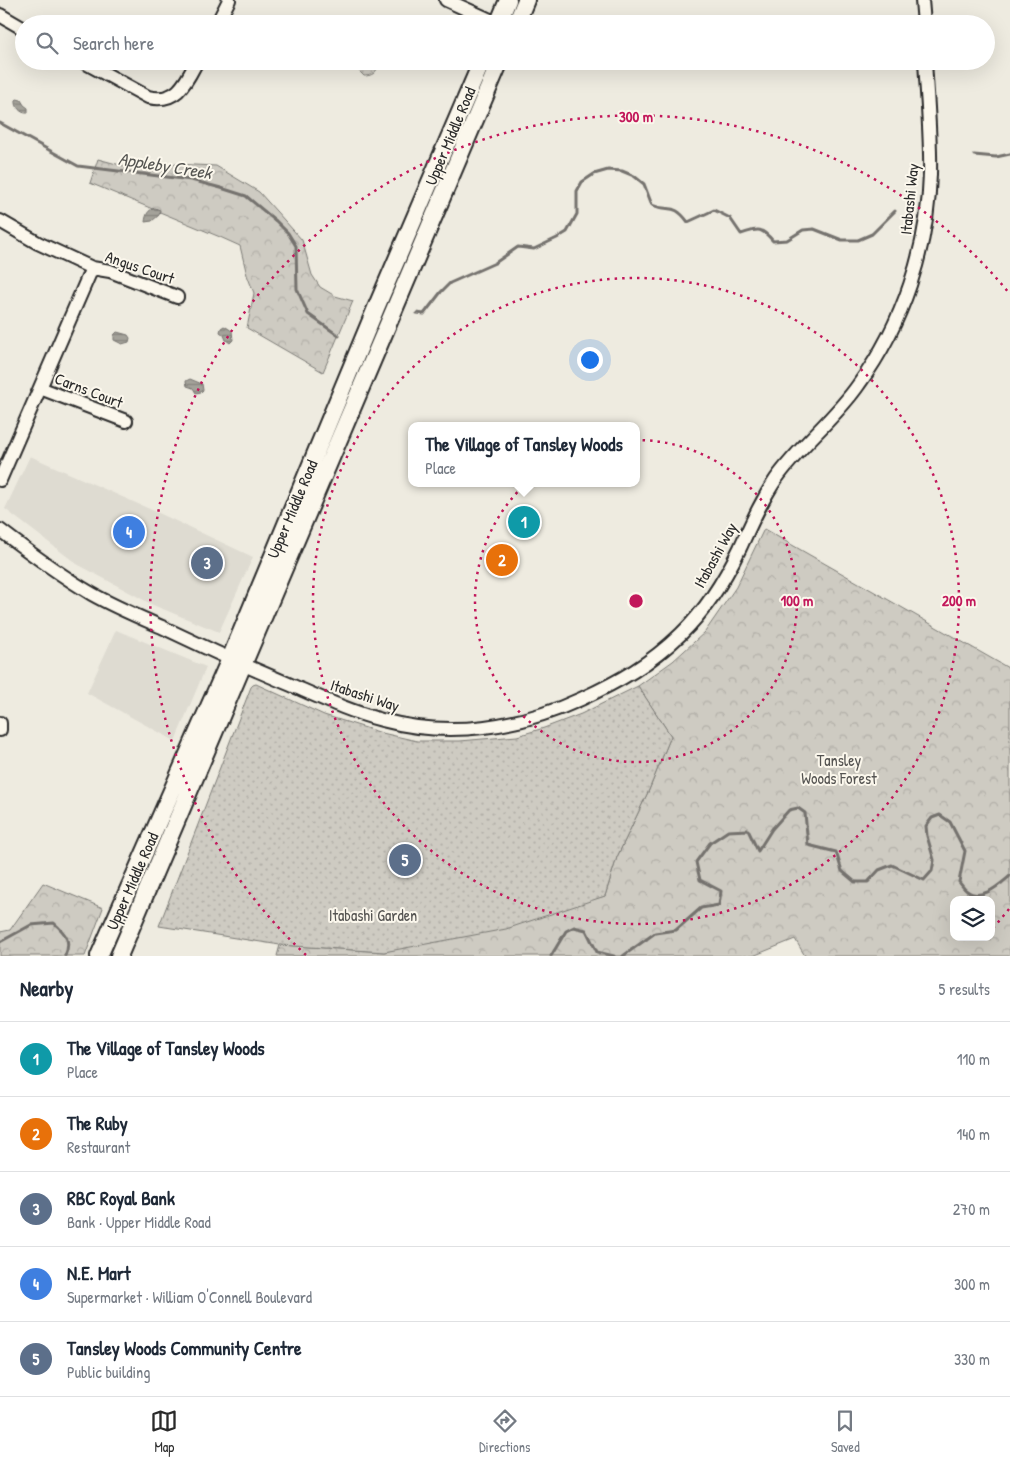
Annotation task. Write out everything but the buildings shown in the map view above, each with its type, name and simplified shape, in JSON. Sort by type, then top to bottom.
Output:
[{"type":"main road","points":[[502,15],[508,0]]},
{"type":"main road","points":[[520,15],[526,0]]},
{"type":"main road","name":"Upper Middle Road","points":[[119,956],[383,291],[478,70]]},
{"type":"main road","name":"Upper Middle Road","points":[[99,956],[237,662],[496,70]]},
{"type":"street","points":[[222,15],[229,0]]},
{"type":"street","points":[[446,0],[478,15]]},
{"type":"street","points":[[922,0],[923,15]]},
{"type":"street","points":[[0,16],[15,24]]},
{"type":"street","points":[[98,70],[148,97],[160,98],[173,95],[182,88],[192,70]]},
{"type":"street","name":"Itabashi Way","points":[[0,530],[57,572],[94,595],[132,614],[335,704],[382,720],[423,728],[470,729],[495,726],[545,714],[601,690],[639,669],[675,639],[700,613],[740,549],[760,503],[774,481],[857,388],[898,316],[908,292],[925,223],[930,174],[925,70]]},
{"type":"street","name":"Angus Court","points":[[0,221],[38,243],[92,268],[110,271],[177,297]]},
{"type":"street","points":[[0,480],[92,268]]},
{"type":"street","name":"Carns Court","points":[[40,388],[126,421]]},
{"type":"street","points":[[0,723],[0,730]]},
{"type":"shaded area","points":[[17,99],[21,100],[28,108],[28,113],[19,110],[16,105]]},
{"type":"shaded area","points":[[155,208],[160,210],[159,215],[152,221],[145,222],[148,213]]},
{"type":"shaded area","points":[[224,326],[232,331],[233,340],[230,343],[220,332]]},
{"type":"shaded area","points":[[117,332],[128,335],[130,338],[129,342],[122,344],[114,340],[114,335]]},
{"type":"shaded area","points":[[190,379],[202,384],[203,390],[201,392],[196,393],[193,388],[187,386],[186,381]]},
{"type":"shaded area","points":[[30,456],[253,557],[219,632],[153,605],[77,564],[5,509]]},
{"type":"shaded area","points":[[116,630],[206,667],[175,741],[87,693]]},
{"type":"green space","points":[[358,70],[376,70],[373,74],[364,76]]},
{"type":"green space","points":[[98,159],[124,166],[154,168],[173,164],[216,166],[259,192],[302,240],[312,275],[320,287],[335,296],[353,301],[323,372],[247,328],[254,293],[247,275],[240,246],[90,183]]},
{"type":"green space","name":"Tansley Woods Forest","points":[[764,529],[1010,669],[1010,956],[805,956],[795,939],[753,956],[277,956],[280,945],[384,952],[605,896],[617,857],[649,790],[671,736],[638,686],[673,661],[705,632],[736,587]]},
{"type":"green space","name":"Itabashi Garden","points":[[256,684],[324,715],[382,733],[417,741],[460,741],[517,736],[581,714],[638,686],[671,736],[649,790],[617,857],[605,896],[506,929],[384,952],[280,945],[159,926],[251,687]]},
{"type":"green space","points":[[43,883],[103,908],[85,956],[0,956],[0,932],[10,930]]},
{"type":"waterway","name":"Appleby Creek","points":[[0,123],[78,166],[191,180],[246,196],[288,233],[296,246],[297,289],[308,314],[339,336]]},
{"type":"waterway","name":"Appleby Creek","points":[[974,155],[996,157],[1010,154]]},
{"type":"waterway","name":"Appleby Creek","points":[[417,313],[424,314],[450,283],[495,263],[518,247],[534,249],[567,232],[577,214],[577,191],[582,182],[594,174],[608,170],[622,171],[634,176],[644,184],[652,205],[675,210],[688,222],[714,210],[730,218],[741,234],[758,230],[765,233],[773,241],[787,240],[803,230],[814,229],[842,240],[858,240],[872,234],[895,211]]},
{"type":"waterway","points":[[623,956],[655,933],[676,930],[701,908],[719,905],[721,891],[700,880],[696,862],[710,843],[728,831],[748,830],[758,851],[772,829],[789,810],[798,808],[805,813],[808,845],[836,852],[842,871],[855,882],[868,882],[879,870],[892,865],[924,880],[932,871],[934,860],[926,826],[932,818],[940,815],[950,822],[965,851],[959,882],[966,890],[978,895],[990,891],[1010,876]]},
{"type":"waterway","points":[[0,942],[31,925],[54,923],[66,937],[68,946],[65,956]]},
{"type":"waterway","points":[[551,956],[566,931],[574,927],[586,930],[597,952],[614,956]]},
{"type":"place","name":"The Village of Tansley Woods","points":[[524,522]]},
{"type":"place","name":"N.E. Mart","points":[[129,532]]},
{"type":"place","name":"The Ruby","points":[[502,560]]},
{"type":"place","name":"RBC Royal Bank","points":[[207,563]]},
{"type":"place","name":"Tansley Woods Community Centre","points":[[405,860]]}]
